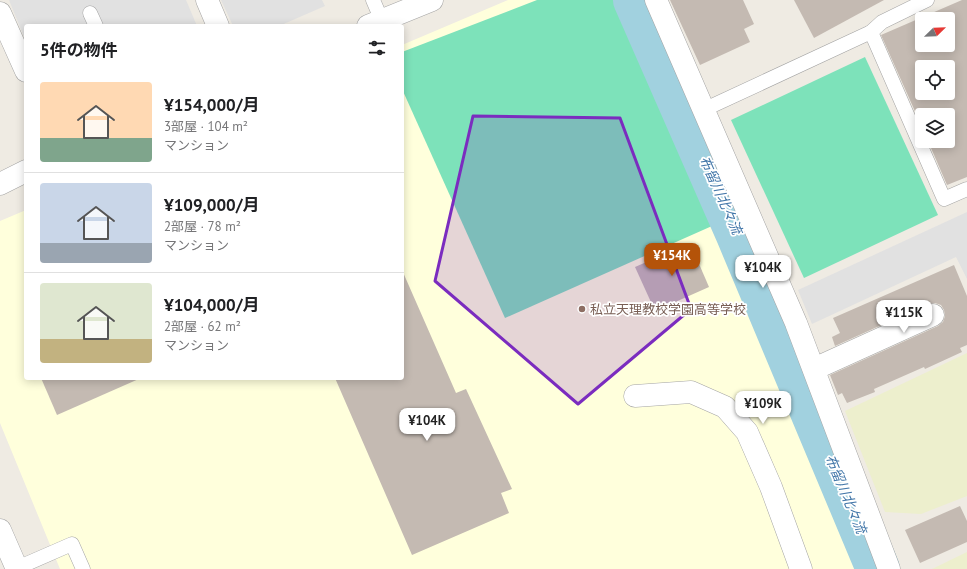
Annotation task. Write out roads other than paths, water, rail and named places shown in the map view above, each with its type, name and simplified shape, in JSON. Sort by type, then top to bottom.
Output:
[{"type":"street","points":[[207,0],[217,24]]},
{"type":"street","points":[[375,23],[432,0]]},
{"type":"street","points":[[656,0],[796,323],[889,569]]},
{"type":"street","points":[[0,13],[24,67]]},
{"type":"street","points":[[0,184],[24,172]]},
{"type":"street","points":[[814,369],[933,315]]},
{"type":"street","points":[[635,396],[691,392],[725,407],[747,432],[771,487],[800,569]]},
{"type":"street","points":[[0,530],[17,568]]},
{"type":"lane","points":[[373,0],[375,23]]},
{"type":"lane","points":[[703,110],[871,32],[882,22],[927,0]]},
{"type":"lane","points":[[90,12],[95,24]]},
{"type":"lane","points":[[871,32],[944,199],[967,190]]},
{"type":"lane","points":[[17,568],[72,544],[83,569]]},
{"type":"waterway","name":"布留川北々流","points":[[635,0],[738,235],[878,569]]},
{"type":"place","name":"私立天理教校学園高等学校","points":[[582,309]]}]
